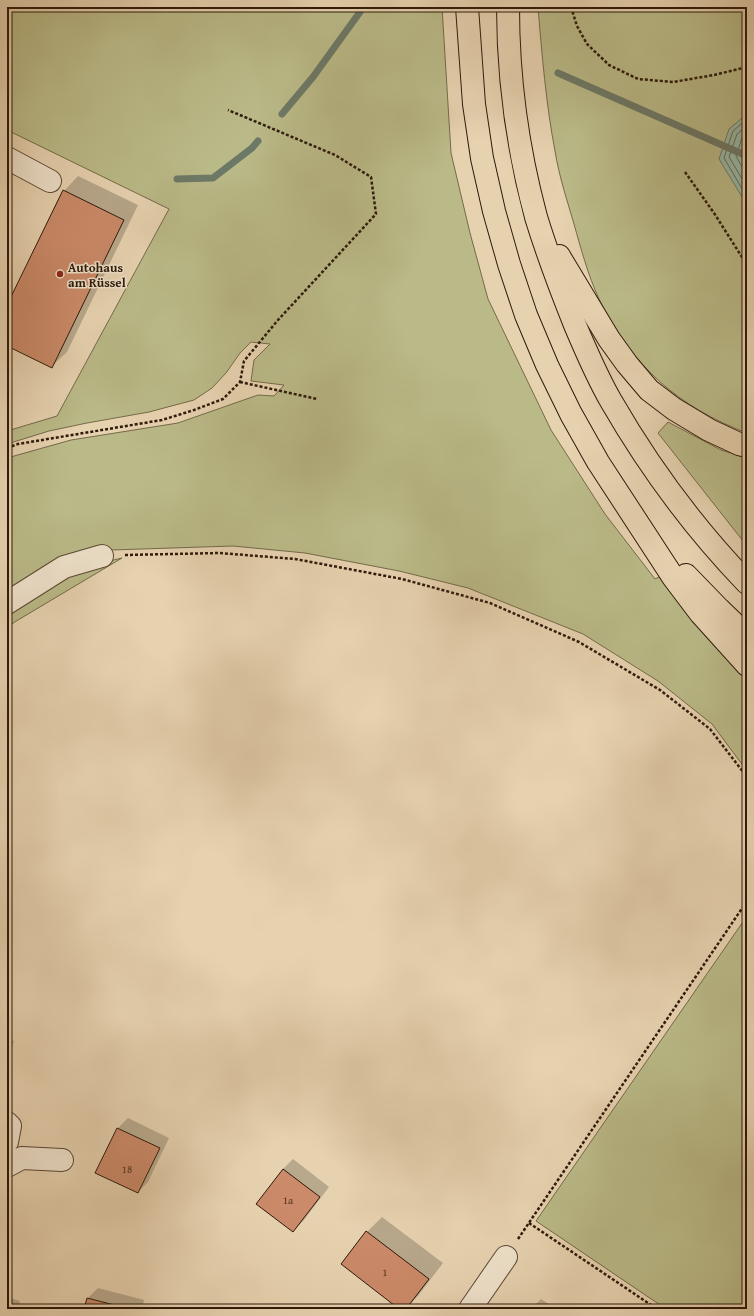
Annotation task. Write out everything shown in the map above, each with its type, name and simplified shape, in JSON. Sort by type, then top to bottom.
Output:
[{"type":"highway","points":[[467,7],[474,104],[482,158],[508,264],[526,315],[571,414],[594,455],[673,577],[701,614],[747,666]]},
{"type":"highway","points":[[508,7],[512,90],[522,154],[536,216],[562,294],[610,400],[644,455],[680,505],[724,559],[747,583]]},
{"type":"highway","points":[[536,216],[609,339],[627,364],[649,390],[674,409],[709,430],[739,444],[747,446]]},
{"type":"highway","points":[[628,507],[672,560],[747,636]]},
{"type":"street","points":[[7,158],[50,181]]},
{"type":"street","points":[[7,603],[64,567],[102,556]]},
{"type":"street","points":[[7,1123],[10,1126],[7,1142]]},
{"type":"street","points":[[8,1164],[22,1158],[62,1160]]},
{"type":"street","points":[[470,1309],[506,1257]]},
{"type":"path","points":[[571,7],[577,26],[587,44],[609,64],[638,79],[673,82],[747,68]]},
{"type":"path","points":[[7,448],[18,444],[168,418],[223,399],[240,382],[244,361],[278,320],[376,214],[371,177],[334,155],[228,110]]},
{"type":"path","points":[[684,172],[714,212],[747,265]]},
{"type":"path","points":[[240,382],[317,399]]},
{"type":"path","points":[[102,556],[220,553],[295,559],[402,578],[490,603],[579,642],[660,690],[710,729],[747,777]]},
{"type":"path","points":[[506,1257],[721,938],[747,902]]},
{"type":"path","points":[[529,1223],[657,1309]]},
{"type":"green space","points":[[7,7],[442,7],[451,153],[470,233],[488,299],[551,430],[605,514],[655,579],[659,577],[747,676],[747,771],[712,724],[658,681],[583,634],[468,588],[399,571],[305,553],[233,546],[111,550],[61,562],[7,596],[7,458],[71,440],[178,423],[258,395],[274,396],[284,385],[251,381],[254,360],[270,344],[251,342],[240,353],[226,373],[212,388],[194,400],[149,412],[49,431],[7,444],[7,431],[57,416],[169,209],[7,130]]},
{"type":"green space","points":[[538,7],[747,7],[747,433],[722,423],[700,411],[678,397],[659,381],[626,344],[611,322],[599,299],[591,281],[582,252],[563,188],[557,160],[547,97]]},
{"type":"green space","points":[[668,422],[721,450],[747,458],[747,546],[658,433]]},
{"type":"green space","points":[[122,558],[7,627],[7,610],[80,568]]},
{"type":"green space","points":[[747,916],[747,1309],[666,1309],[536,1221]]},
{"type":"water","points":[[747,114],[747,205],[719,159],[729,129]]},
{"type":"building","points":[[63,190],[124,220],[52,368],[7,346],[7,305]]},
{"type":"building","points":[[117,1128],[160,1148],[138,1193],[95,1173]]},
{"type":"building","points":[[283,1169],[320,1197],[293,1232],[256,1204]]},
{"type":"building","points":[[366,1231],[429,1279],[406,1309],[399,1309],[341,1264]]},
{"type":"building","points":[[87,1298],[130,1309],[84,1309]]},
{"type":"waterway","points":[[282,114],[313,77],[360,12],[362,7]]},
{"type":"waterway","points":[[558,73],[747,156]]},
{"type":"waterway","points":[[177,179],[213,178],[252,148],[258,141]]},
{"type":"place","name":"Autohaus am Rüssel","points":[[60,274]]}]
